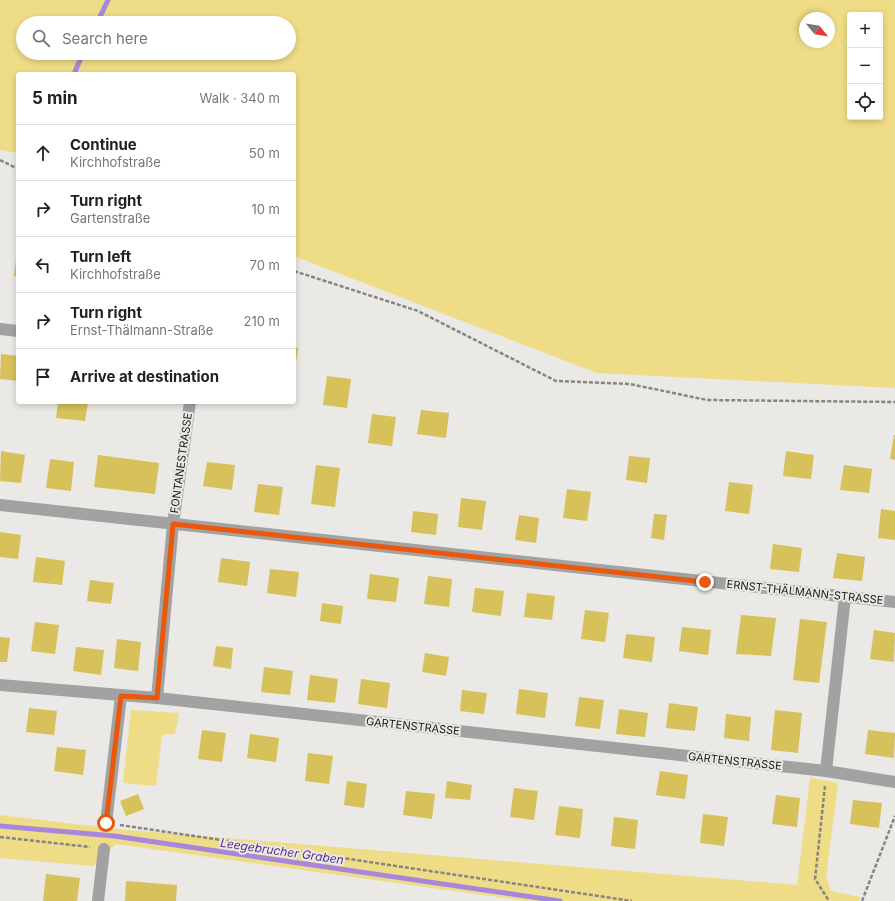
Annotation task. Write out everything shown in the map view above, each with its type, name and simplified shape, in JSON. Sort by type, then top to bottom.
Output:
[{"type":"street","points":[[0,329],[16,331]]},
{"type":"street","name":"FONTANESTRASSE","points":[[157,698],[173,524],[190,404]]},
{"type":"street","name":"ERNST-THÄLMANN-STRASSE","points":[[0,505],[895,602]]},
{"type":"street","points":[[826,771],[845,597]]},
{"type":"street","name":"GARTENSTRASSE","points":[[0,686],[157,698],[826,771],[895,782]]},
{"type":"street","points":[[106,823],[121,696]]},
{"type":"street","points":[[98,901],[104,849]]},
{"type":"path","points":[[0,160],[16,168]]},
{"type":"path","points":[[296,271],[418,311],[556,381],[630,384],[707,400],[895,402]]},
{"type":"path","points":[[826,771],[815,879],[829,901]]},
{"type":"path","points":[[862,901],[895,816]]},
{"type":"path","points":[[106,823],[632,901]]},
{"type":"path","points":[[0,837],[104,849]]},
{"type":"shaded area","points":[[0,0],[895,0],[895,388],[597,373],[296,257],[296,72],[16,72],[16,153],[0,150]]},
{"type":"shaded area","points":[[131,710],[179,713],[175,734],[162,735],[156,786],[123,783]]},
{"type":"shaded area","points":[[810,778],[838,783],[826,877],[831,891],[860,897],[859,901],[527,901],[116,844],[93,866],[0,858],[0,815],[116,829],[797,885]]},
{"type":"building","points":[[16,260],[16,276],[14,276]]},
{"type":"building","points":[[296,348],[298,348],[296,363]]},
{"type":"building","points":[[1,354],[16,356],[16,381],[0,379]]},
{"type":"building","points":[[327,376],[351,379],[347,408],[323,405]]},
{"type":"building","points":[[58,404],[88,404],[85,421],[56,418]]},
{"type":"building","points":[[421,410],[449,413],[446,438],[417,434]]},
{"type":"building","points":[[372,414],[396,417],[392,446],[368,443]]},
{"type":"building","points":[[895,435],[895,460],[890,459]]},
{"type":"building","points":[[1,451],[25,455],[21,483],[0,481]]},
{"type":"building","points":[[786,451],[814,455],[811,479],[783,476]]},
{"type":"building","points":[[98,455],[159,463],[155,494],[94,487]]},
{"type":"building","points":[[629,456],[650,458],[647,483],[626,480]]},
{"type":"building","points":[[50,459],[74,462],[71,491],[46,488]]},
{"type":"building","points":[[207,462],[235,465],[232,490],[203,486]]},
{"type":"building","points":[[316,465],[340,468],[335,507],[311,504]]},
{"type":"building","points":[[844,465],[872,469],[869,493],[840,490]]},
{"type":"building","points":[[729,482],[753,485],[749,514],[725,511]]},
{"type":"building","points":[[258,484],[283,487],[279,515],[254,512]]},
{"type":"building","points":[[567,489],[591,492],[587,521],[563,518]]},
{"type":"building","points":[[461,498],[486,501],[482,530],[458,527]]},
{"type":"building","points":[[881,509],[895,511],[895,540],[878,538]]},
{"type":"building","points":[[413,511],[438,514],[436,535],[411,532]]},
{"type":"building","points":[[654,514],[667,515],[664,540],[651,538]]},
{"type":"building","points":[[519,515],[539,518],[536,543],[515,540]]},
{"type":"building","points":[[0,532],[21,535],[18,559],[0,557]]},
{"type":"building","points":[[773,544],[802,548],[799,572],[770,569]]},
{"type":"building","points":[[837,553],[865,557],[862,581],[833,578]]},
{"type":"building","points":[[36,557],[65,561],[62,585],[33,582]]},
{"type":"building","points":[[221,558],[250,562],[247,586],[218,582]]},
{"type":"building","points":[[270,569],[299,572],[296,597],[267,593]]},
{"type":"building","points":[[370,574],[399,578],[396,602],[367,599]]},
{"type":"building","points":[[428,576],[452,579],[449,607],[424,604]]},
{"type":"building","points":[[90,580],[114,583],[111,604],[87,601]]},
{"type":"building","points":[[475,588],[504,591],[501,616],[472,612]]},
{"type":"building","points":[[527,593],[555,596],[552,620],[524,617]]},
{"type":"building","points":[[322,603],[343,606],[341,624],[320,621]]},
{"type":"building","points":[[585,610],[609,613],[605,642],[581,639]]},
{"type":"building","points":[[741,615],[776,618],[771,656],[736,654]]},
{"type":"building","points":[[800,619],[827,622],[819,683],[793,680]]},
{"type":"building","points":[[35,622],[59,625],[55,654],[31,651]]},
{"type":"building","points":[[682,627],[711,630],[708,655],[679,651]]},
{"type":"building","points":[[874,630],[895,633],[894,662],[870,659]]},
{"type":"building","points":[[626,634],[655,637],[652,662],[623,658]]},
{"type":"building","points":[[0,637],[10,638],[7,662],[0,662]]},
{"type":"building","points":[[117,639],[141,642],[138,671],[114,668]]},
{"type":"building","points":[[216,646],[233,648],[231,669],[213,666]]},
{"type":"building","points":[[76,647],[104,650],[101,675],[73,671]]},
{"type":"building","points":[[425,653],[449,657],[446,676],[422,672]]},
{"type":"building","points":[[264,667],[293,671],[290,695],[261,692]]},
{"type":"building","points":[[310,675],[338,679],[335,703],[307,700]]},
{"type":"building","points":[[361,679],[390,683],[387,708],[358,704]]},
{"type":"building","points":[[519,689],[548,693],[545,718],[516,714]]},
{"type":"building","points":[[462,690],[487,693],[484,714],[460,711]]},
{"type":"building","points":[[579,697],[604,700],[600,729],[575,726]]},
{"type":"building","points":[[669,703],[698,707],[695,731],[666,728]]},
{"type":"building","points":[[29,708],[57,711],[54,735],[26,732]]},
{"type":"building","points":[[619,709],[648,713],[645,737],[616,734]]},
{"type":"building","points":[[775,710],[802,713],[798,753],[771,750]]},
{"type":"building","points":[[726,714],[751,717],[749,741],[724,738]]},
{"type":"building","points":[[202,730],[226,733],[222,762],[198,759]]},
{"type":"building","points":[[868,730],[895,733],[894,758],[865,754]]},
{"type":"building","points":[[250,734],[279,738],[276,762],[247,758]]},
{"type":"building","points":[[57,747],[86,750],[83,775],[54,771]]},
{"type":"building","points":[[308,753],[333,756],[329,784],[305,781]]},
{"type":"building","points":[[660,771],[688,775],[685,799],[656,795]]},
{"type":"building","points":[[347,781],[367,784],[364,808],[344,805]]},
{"type":"building","points":[[447,781],[472,785],[470,800],[445,798]]},
{"type":"building","points":[[514,788],[538,791],[534,820],[510,817]]},
{"type":"building","points":[[406,791],[435,794],[432,819],[403,815]]},
{"type":"building","points":[[138,794],[144,809],[126,816],[120,801]]},
{"type":"building","points":[[776,795],[800,798],[797,827],[772,824]]},
{"type":"building","points":[[853,800],[882,803],[879,828],[850,824]]},
{"type":"building","points":[[559,806],[583,809],[580,838],[555,835]]},
{"type":"building","points":[[703,814],[728,817],[724,846],[700,843]]},
{"type":"building","points":[[614,817],[638,820],[635,849],[611,846]]},
{"type":"building","points":[[46,874],[80,878],[77,901],[43,901]]},
{"type":"building","points":[[126,881],[177,885],[176,901],[125,901]]},
{"type":"waterway","points":[[100,16],[108,0]]},
{"type":"waterway","points":[[75,72],[80,60]]},
{"type":"waterway","name":"Leegebrucher Graben","points":[[0,826],[114,836],[560,901]]},
{"type":"route","points":[[106,823],[121,696],[157,698],[173,524],[705,582]]}]
